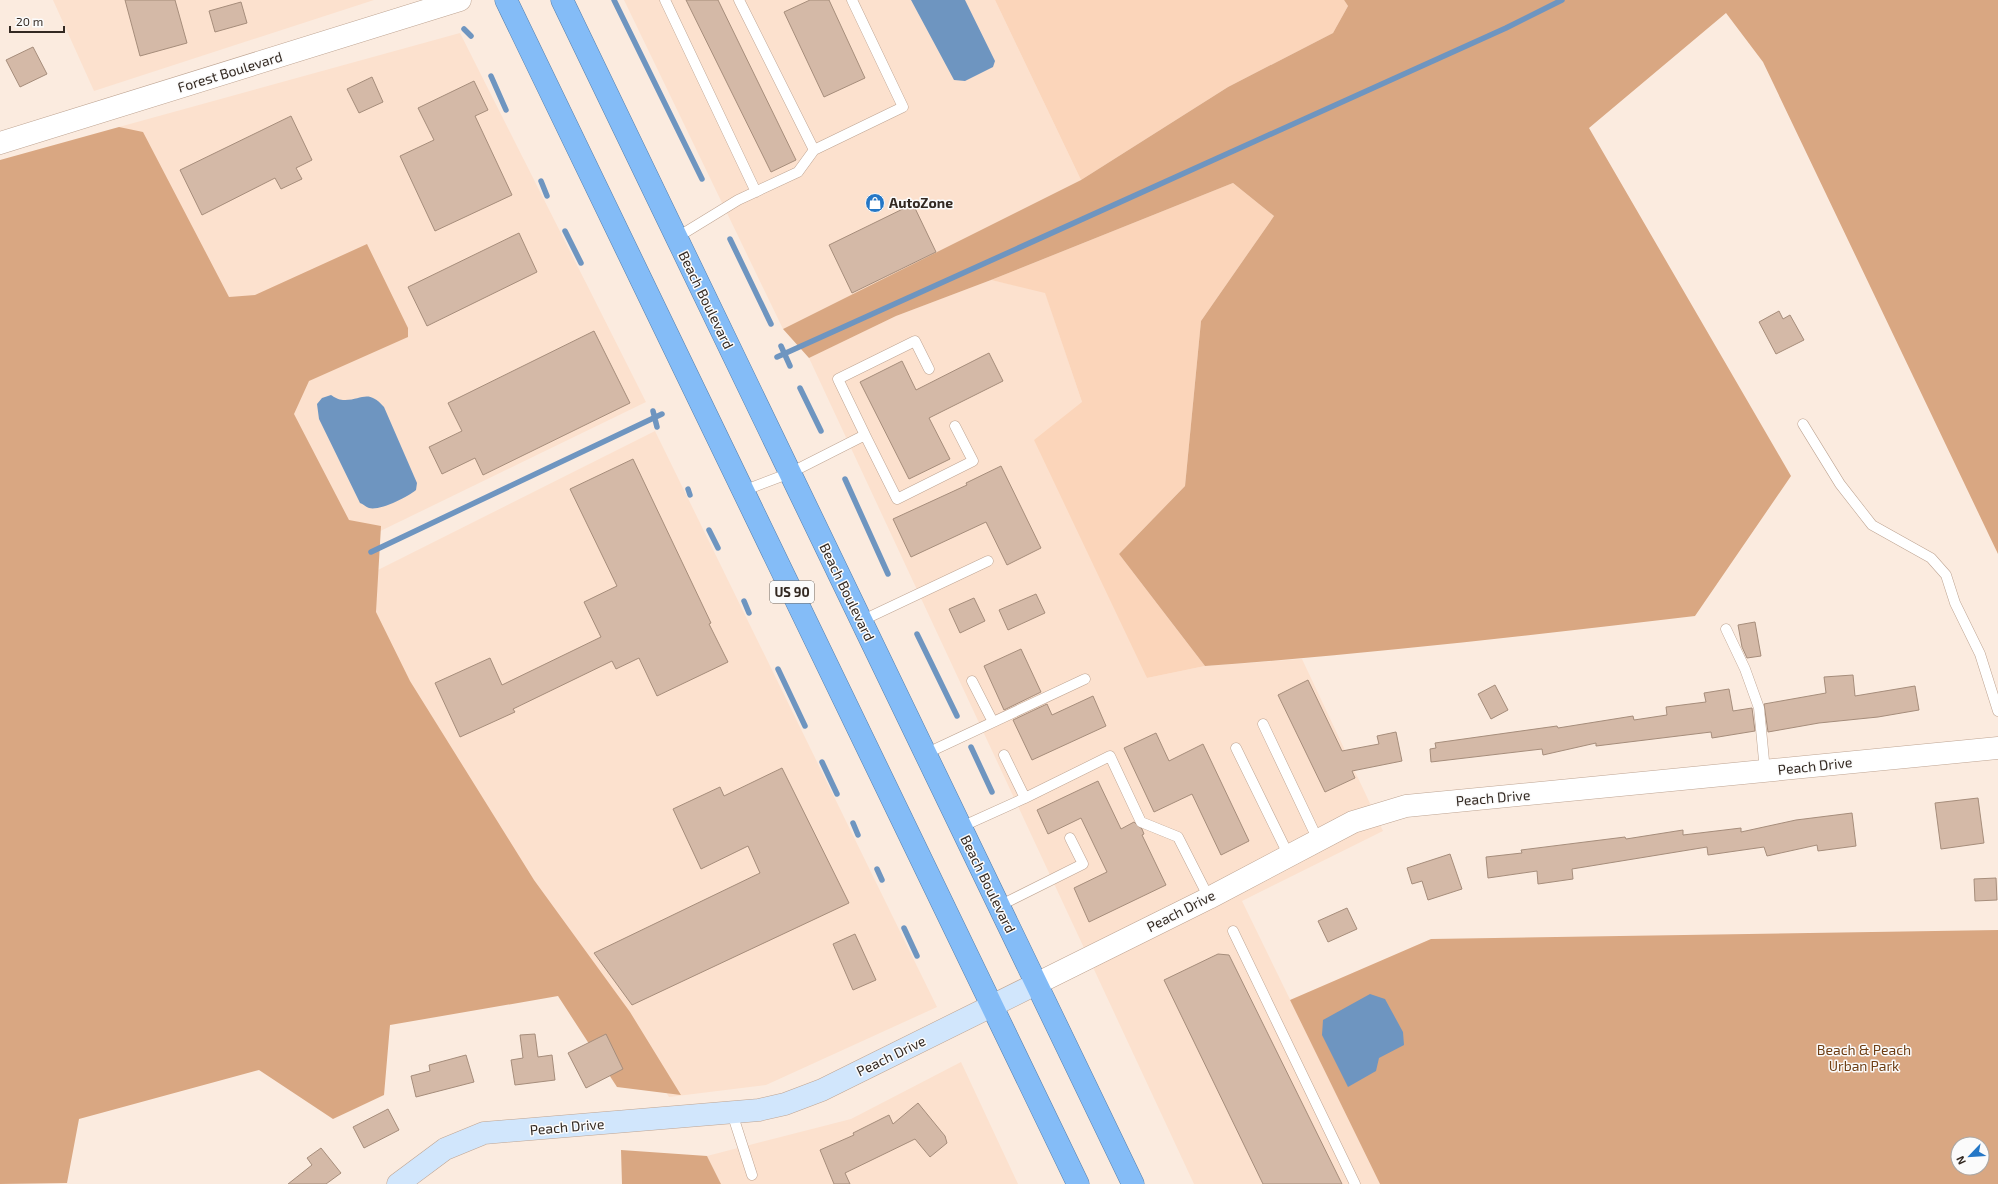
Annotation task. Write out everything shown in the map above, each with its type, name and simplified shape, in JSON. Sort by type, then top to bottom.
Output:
[{"type":"highway","name":"US 90","points":[[506,0],[1078,1184]]},
{"type":"highway","name":"Beach Boulevard","points":[[562,0],[1133,1184]]},
{"type":"main road","name":"Peach Drive","points":[[398,1184],[444,1148],[484,1133],[732,1113],[759,1110],[785,1104],[822,1090],[1036,984]]},
{"type":"street","name":"Forest Boulevard","points":[[0,144],[460,0]]},
{"type":"street","name":"Peach Drive","points":[[1036,984],[1209,898],[1353,822],[1406,806],[1998,748]]},
{"type":"lane","points":[[665,0],[756,192]]},
{"type":"lane","points":[[738,0],[814,150]]},
{"type":"lane","points":[[676,238],[738,200],[798,172],[814,150],[903,107],[852,0]]},
{"type":"lane","points":[[929,369],[915,341],[838,379],[897,499],[973,461],[955,426]]},
{"type":"lane","points":[[1803,424],[1840,484],[1872,525],[1931,558],[1946,575],[1955,603],[1980,654],[1998,711]]},
{"type":"lane","points":[[743,491],[790,473],[865,435]]},
{"type":"lane","points":[[861,621],[988,561]]},
{"type":"lane","points":[[1726,629],[1745,669],[1759,708],[1765,771]]},
{"type":"lane","points":[[926,754],[1084,679]]},
{"type":"lane","points":[[972,681],[993,722]]},
{"type":"lane","points":[[1263,724],[1318,840]]},
{"type":"lane","points":[[1236,748],[1289,856]]},
{"type":"lane","points":[[1004,755],[1025,798]]},
{"type":"lane","points":[[961,827],[1025,798],[1110,756],[1141,822],[1178,837],[1209,898]]},
{"type":"lane","points":[[999,906],[1083,864],[1070,838]]},
{"type":"lane","points":[[1233,932],[1355,1184]]},
{"type":"lane","points":[[732,1113],[752,1175]]},
{"type":"shaded area","points":[[53,0],[374,0],[94,91]]},
{"type":"shaded area","points":[[624,0],[995,0],[1081,180],[783,329]]},
{"type":"shaded area","points":[[995,0],[1344,0],[1348,6],[1333,33],[1228,87],[1081,180]]},
{"type":"shaded area","points":[[460,33],[646,402],[331,555],[119,127]]},
{"type":"shaded area","points":[[1233,183],[1274,216],[1201,321],[1185,486],[1119,554],[1205,666],[1147,678],[1034,440],[1082,402],[1045,293],[991,280]]},
{"type":"shaded area","points":[[991,280],[1045,292],[1082,402],[1147,678],[1205,666],[1302,659],[1383,831],[1242,901],[1380,1184],[1194,1184],[809,358],[896,316]]},
{"type":"shaded area","points":[[655,431],[937,1007],[766,1085],[669,1097],[581,954],[429,751],[346,586]]},
{"type":"shaded area","points":[[961,1062],[1018,1184],[721,1184],[707,1156],[851,1119]]},
{"type":"green space","points":[[1344,0],[1998,0],[1998,554],[1763,62],[1726,13],[1589,128],[1791,476],[1695,616],[1389,650],[1205,666],[1119,554],[1185,486],[1201,321],[1274,216],[1233,183],[991,280],[896,316],[809,358],[783,329],[1081,180],[1228,87],[1333,33],[1348,6]]},
{"type":"green space","points":[[119,127],[143,132],[229,297],[255,295],[367,244],[408,328],[408,337],[309,381],[294,414],[349,520],[381,526],[376,612],[410,681],[534,880],[630,1012],[681,1095],[617,1087],[558,996],[390,1025],[384,1095],[333,1119],[259,1070],[79,1119],[67,1183],[0,1184],[0,160]]},
{"type":"green space","name":"Beach & Peach Urban Park","points":[[1998,930],[1998,1184],[1380,1184],[1290,1000],[1431,939]]},
{"type":"green space","points":[[621,1150],[707,1156],[721,1184],[622,1184]]},
{"type":"water","points":[[911,0],[965,0],[995,61],[993,67],[965,81],[954,80]]},
{"type":"water","points":[[331,395],[343,400],[369,397],[378,401],[384,407],[417,483],[416,490],[401,500],[380,507],[369,508],[360,503],[319,419],[317,404],[322,398]]},
{"type":"water","points":[[1370,994],[1385,999],[1403,1032],[1404,1045],[1379,1058],[1376,1071],[1348,1087],[1322,1035],[1323,1020]]},
{"type":"building","points":[[125,0],[175,0],[187,43],[140,56]]},
{"type":"building","points":[[686,0],[718,0],[796,160],[771,172]]},
{"type":"building","points":[[810,0],[829,0],[865,78],[824,97],[784,12]]},
{"type":"building","points":[[241,2],[247,23],[215,32],[209,11]]},
{"type":"building","points":[[33,47],[47,74],[20,87],[6,60]]},
{"type":"building","points":[[372,77],[383,102],[359,113],[347,89]]},
{"type":"building","points":[[474,81],[488,110],[475,116],[512,195],[435,231],[400,156],[434,140],[418,108]]},
{"type":"building","points":[[291,116],[312,160],[296,168],[302,179],[281,189],[275,178],[202,215],[180,170]]},
{"type":"building","points":[[913,204],[936,252],[852,293],[829,245]]},
{"type":"building","points":[[519,233],[537,272],[427,326],[408,287]]},
{"type":"building","points":[[1779,311],[1783,319],[1790,315],[1804,340],[1776,354],[1759,322]]},
{"type":"building","points":[[594,331],[630,403],[483,475],[475,458],[442,474],[429,447],[462,431],[448,403]]},
{"type":"building","points":[[989,353],[1003,381],[929,418],[950,459],[909,479],[860,382],[902,361],[916,390]]},
{"type":"building","points":[[633,459],[728,662],[657,696],[639,658],[616,669],[612,661],[513,709],[515,712],[460,737],[435,683],[490,658],[502,685],[601,637],[584,602],[617,586],[570,489]]},
{"type":"building","points":[[1001,466],[1041,548],[1007,565],[986,522],[911,557],[893,519],[967,485],[966,483]]},
{"type":"building","points":[[1036,594],[1045,613],[1008,630],[999,610]]},
{"type":"building","points":[[974,598],[985,621],[960,633],[949,609]]},
{"type":"building","points":[[1755,622],[1761,656],[1747,658],[1742,647],[1738,625]]},
{"type":"building","points":[[1021,649],[1041,692],[1004,710],[984,666]]},
{"type":"building","points":[[1853,675],[1855,696],[1915,686],[1919,710],[1878,717],[1819,723],[1768,732],[1764,704],[1826,693],[1824,677]]},
{"type":"building","points":[[1308,680],[1342,751],[1379,744],[1377,736],[1396,732],[1402,761],[1352,771],[1355,778],[1325,792],[1278,695]]},
{"type":"building","points":[[1495,685],[1508,710],[1491,719],[1478,694]]},
{"type":"building","points":[[1729,689],[1733,711],[1752,708],[1755,731],[1712,738],[1711,732],[1596,746],[1596,743],[1543,755],[1542,749],[1431,762],[1430,749],[1436,748],[1435,743],[1557,726],[1558,728],[1633,716],[1634,720],[1667,715],[1666,707],[1706,702],[1704,693]]},
{"type":"building","points":[[1093,696],[1106,726],[1032,760],[1013,720],[1047,704],[1052,715]]},
{"type":"building","points":[[1156,733],[1169,761],[1203,744],[1249,841],[1221,855],[1192,794],[1154,812],[1124,748]]},
{"type":"building","points":[[782,768],[849,903],[632,1005],[594,953],[760,873],[748,846],[701,869],[673,809],[720,787],[724,796]]},
{"type":"building","points":[[1098,781],[1121,829],[1134,822],[1142,829],[1144,834],[1142,835],[1166,885],[1089,922],[1074,888],[1107,872],[1081,818],[1048,834],[1037,810]]},
{"type":"building","points":[[1978,798],[1984,843],[1941,849],[1935,803]]},
{"type":"building","points":[[1852,813],[1856,846],[1818,851],[1817,845],[1767,856],[1764,847],[1708,855],[1707,847],[1572,869],[1573,879],[1538,884],[1537,871],[1488,878],[1486,857],[1522,853],[1521,850],[1625,837],[1626,839],[1683,830],[1683,835],[1741,828],[1741,832],[1796,820]]},
{"type":"building","points":[[1450,854],[1462,889],[1428,900],[1422,881],[1412,884],[1407,868]]},
{"type":"building","points":[[1996,878],[1997,900],[1975,901],[1974,879]]},
{"type":"building","points":[[1347,908],[1357,929],[1328,942],[1318,921]]},
{"type":"building","points":[[855,934],[876,980],[853,990],[833,944]]},
{"type":"building","points":[[1218,954],[1229,955],[1342,1184],[1263,1184],[1164,980]]},
{"type":"building","points":[[535,1034],[538,1057],[552,1055],[555,1080],[515,1085],[511,1060],[523,1058],[520,1035]]},
{"type":"building","points":[[606,1034],[623,1069],[586,1088],[568,1053]]},
{"type":"building","points":[[466,1055],[474,1082],[416,1097],[411,1076],[430,1071],[429,1065]]},
{"type":"building","points":[[918,1103],[945,1136],[947,1143],[930,1157],[915,1139],[845,1173],[850,1184],[834,1184],[820,1150],[854,1135],[853,1133],[889,1115],[893,1124]]},
{"type":"building","points":[[388,1109],[399,1130],[364,1148],[353,1127]]},
{"type":"building","points":[[321,1148],[341,1173],[326,1184],[288,1184],[312,1165],[307,1158]]},
{"type":"waterway","points":[[614,0],[702,179]]},
{"type":"waterway","points":[[777,357],[1506,28],[1562,0]]},
{"type":"waterway","points":[[464,29],[471,36]]},
{"type":"waterway","points":[[491,76],[506,110]]},
{"type":"waterway","points":[[541,181],[547,196]]},
{"type":"waterway","points":[[565,231],[581,263]]},
{"type":"waterway","points":[[730,239],[771,324]]},
{"type":"waterway","points":[[781,346],[790,366]]},
{"type":"waterway","points":[[800,388],[821,431]]},
{"type":"waterway","points":[[653,411],[657,427]]},
{"type":"waterway","points":[[371,552],[662,414]]},
{"type":"waterway","points":[[845,479],[888,574]]},
{"type":"waterway","points":[[688,489],[690,495]]},
{"type":"waterway","points":[[709,530],[718,548]]},
{"type":"waterway","points":[[744,601],[749,613]]},
{"type":"waterway","points":[[917,634],[957,716]]},
{"type":"waterway","points":[[778,669],[805,726]]},
{"type":"waterway","points":[[971,747],[992,792]]},
{"type":"waterway","points":[[822,762],[837,794]]},
{"type":"waterway","points":[[853,823],[858,835]]},
{"type":"waterway","points":[[877,869],[882,880]]},
{"type":"waterway","points":[[904,928],[917,956]]},
{"type":"place","name":"AutoZone","points":[[875,203]]}]
